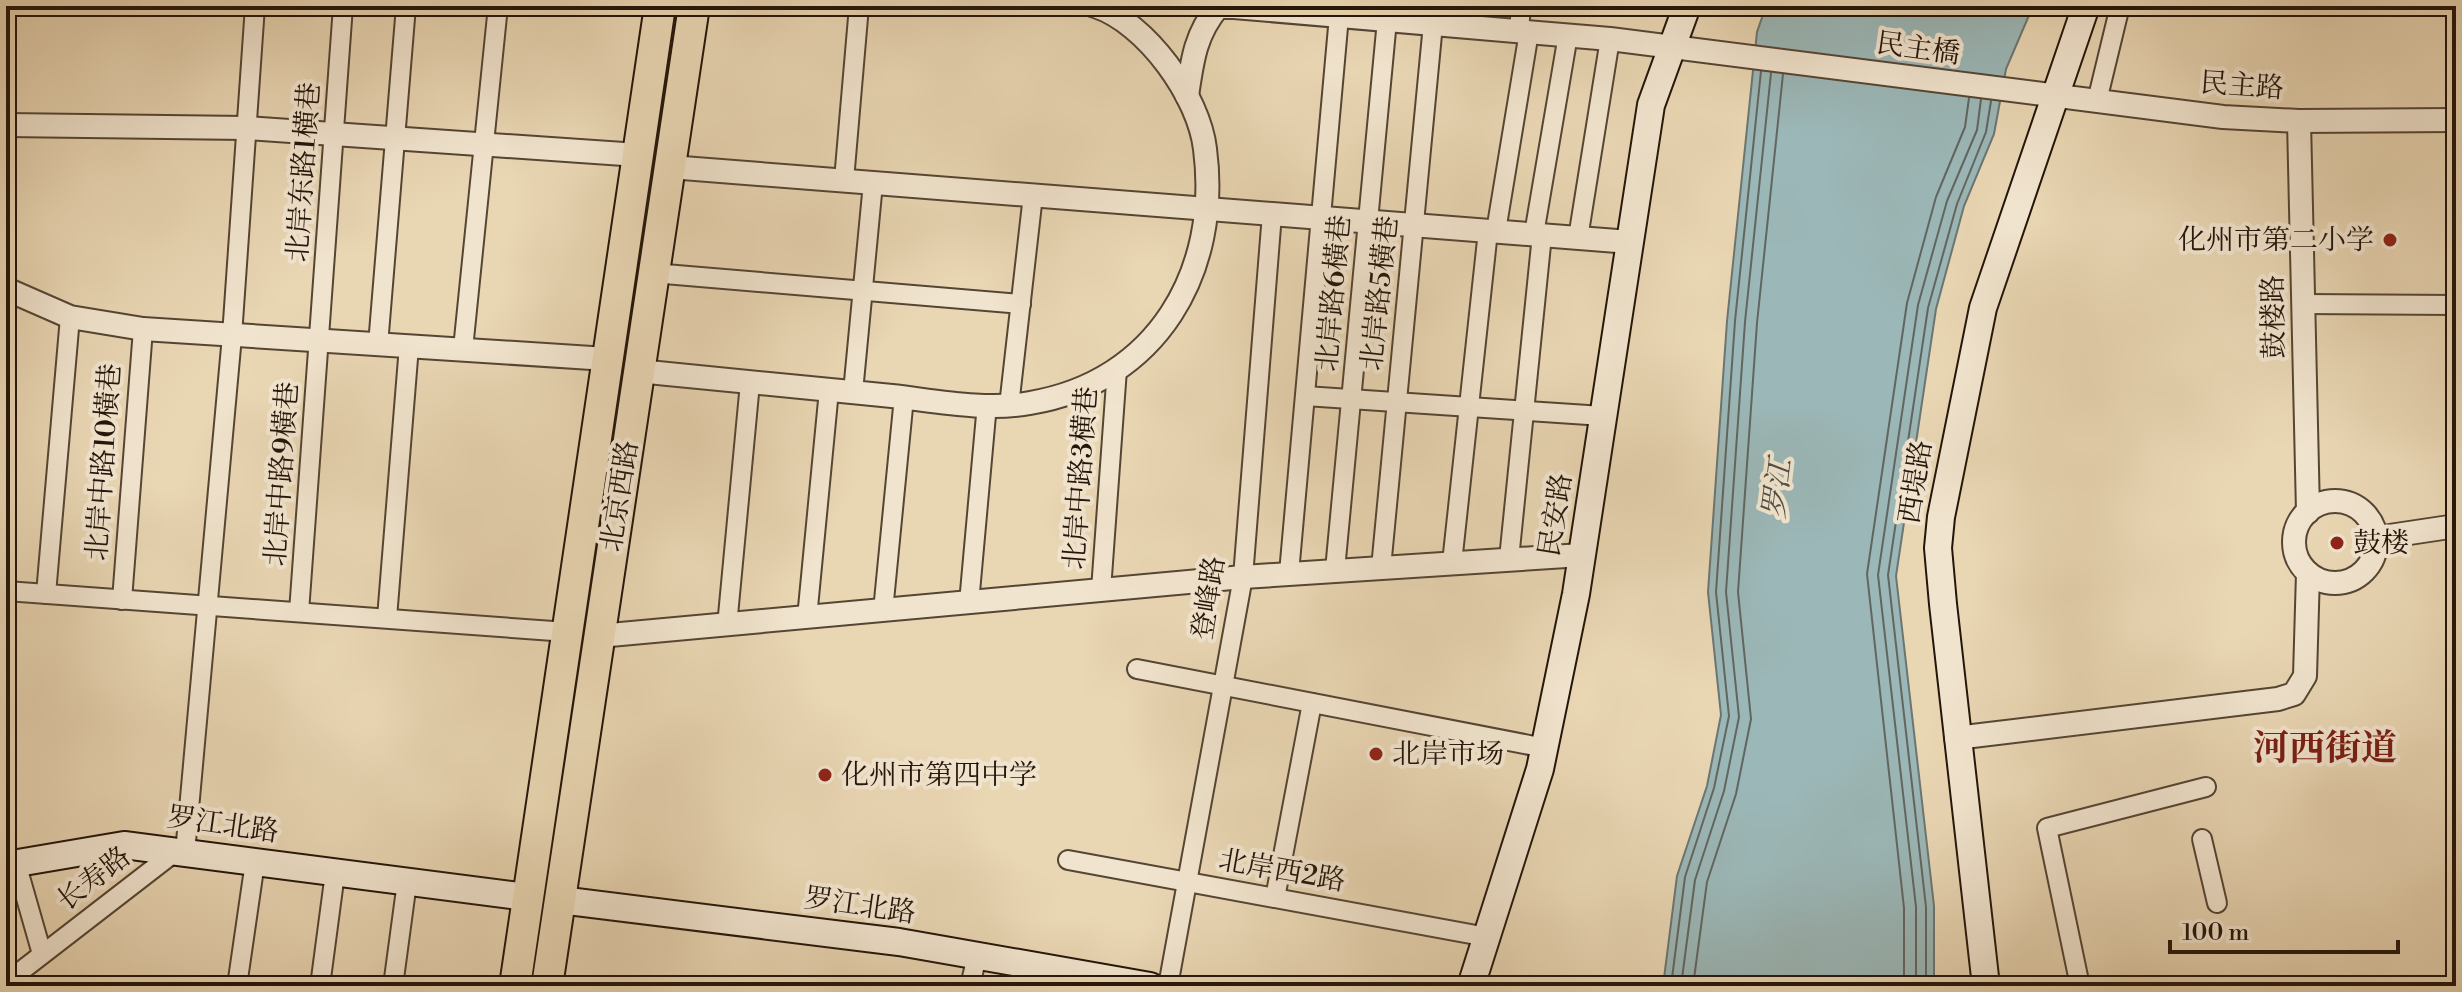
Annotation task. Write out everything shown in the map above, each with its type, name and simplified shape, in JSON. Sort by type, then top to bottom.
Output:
[{"type":"highway","name":"北京西路","points":[[515,986],[660,6]]},
{"type":"highway","name":"北京西路","points":[[547,986],[694,6]]},
{"type":"main road","name":"民安路","points":[[1471,986],[1545,748],[1582,555],[1651,105],[1687,6]]},
{"type":"main road","name":"西堤路","points":[[1986,986],[1956,738],[1938,548],[1946,486],[1983,308],[2086,6]]},
{"type":"main road","name":"罗江北路","points":[[11,864],[113,844],[527,897]]},
{"type":"main road","name":"罗江北路","points":[[560,900],[899,942],[977,956],[1035,976],[1150,986]]},
{"type":"street","points":[[180,852],[208,606],[232,336],[255,6]]},
{"type":"street","name":"北岸东路1横巷","points":[[320,341],[343,6]]},
{"type":"street","points":[[378,345],[406,6]]},
{"type":"street","points":[[463,349],[498,6]]},
{"type":"street","points":[[844,180],[859,6]]},
{"type":"street","points":[[639,371],[998,405],[1075,390],[1117,369],[1154,339],[1189,285],[1202,240],[1208,170],[1204,136],[1187,96],[1155,50],[1136,32],[1095,6]]},
{"type":"street","points":[[1452,563],[1492,231],[1524,31],[1521,6]]},
{"type":"street","points":[[2097,101],[2120,6]]},
{"type":"street","points":[[1187,96],[1194,47],[1204,23],[1218,7],[1233,7]]},
{"type":"street","name":"民主橋","points":[[1233,7],[1354,13],[1387,20],[1440,18],[2025,94]]},
{"type":"street","points":[[1289,573],[1321,218],[1354,13]]},
{"type":"street","name":"北岸路5橫巷","points":[[1381,568],[1415,225],[1440,18]]},
{"type":"street","name":"北岸路6橫巷","points":[[1335,570],[1387,20]]},
{"type":"street","points":[[1509,559],[1538,235],[1568,35]]},
{"type":"street","points":[[1578,238],[1610,39]]},
{"type":"street","name":"民主路","points":[[2025,94],[2223,117],[2299,121],[2456,120]]},
{"type":"street","name":"鼓楼路","points":[[2299,121],[2308,512]]},
{"type":"street","points":[[6,125],[246,128],[638,155]]},
{"type":"street","points":[[670,167],[1630,242]]},
{"type":"street","points":[[853,392],[873,183]]},
{"type":"street","points":[[969,603],[998,405],[1021,304],[1033,195]]},
{"type":"street","name":"登峰路","points":[[1168,986],[1243,577],[1272,214]]},
{"type":"street","points":[[653,273],[1021,304]]},
{"type":"street","points":[[6,289],[70,317],[143,329],[607,359]]},
{"type":"street","points":[[2303,304],[2456,305]]},
{"type":"street","points":[[46,594],[70,317]]},
{"type":"street","name":"北岸中路10橫巷","points":[[122,600],[143,329]]},
{"type":"street","name":"北岸中路9橫巷","points":[[299,612],[320,341]]},
{"type":"street","points":[[387,618],[409,346]]},
{"type":"street","name":"北岸中路3横巷","points":[[1101,590],[1117,369]]},
{"type":"street","points":[[727,626],[750,383]]},
{"type":"street","points":[[807,618],[829,390]]},
{"type":"street","points":[[1305,396],[1603,416]]},
{"type":"street","points":[[883,611],[904,397]]},
{"type":"street","points":[[2330,501],[2355,506],[2366,515],[2376,538],[2372,560],[2355,578],[2331,583],[2308,573],[2299,561],[2294,539],[2298,525],[2308,512],[2330,501]]},
{"type":"street","points":[[2376,538],[2456,526]]},
{"type":"street","points":[[599,636],[1289,573],[1582,555]]},
{"type":"street","points":[[1956,738],[2278,699],[2294,694],[2305,676],[2308,573]]},
{"type":"street","points":[[6,591],[567,632]]},
{"type":"street","points":[[1137,669],[1545,748]]},
{"type":"street","points":[[1275,898],[1312,703]]},
{"type":"street","points":[[2080,986],[2047,828],[2206,787]]},
{"type":"street","points":[[2202,839],[2217,903]]},
{"type":"street","name":"长寿路","points":[[6,975],[21,971],[180,852]]},
{"type":"street","name":"北岸西2路","points":[[1068,860],[1487,937]]},
{"type":"street","points":[[237,986],[255,862]]},
{"type":"street","points":[[11,864],[42,954]]},
{"type":"street","points":[[320,986],[335,873]]},
{"type":"street","points":[[393,986],[407,882]]},
{"type":"street","points":[[970,986],[977,956]]},
{"type":"water","name":"罗江","points":[[1766,6],[2033,6],[2006,69],[1994,134],[1964,206],[1936,309],[1896,576],[1934,906],[1934,986],[1663,986],[1677,876],[1707,786],[1721,715],[1708,592],[1727,321],[1757,32]]},
{"type":"place","name":"化州市第二小学","points":[[2390,240]]},
{"type":"place","name":"鼓楼","points":[[2337,543]]},
{"type":"place","name":"北岸市场","points":[[1376,754]]},
{"type":"place","name":"化州市第四中学","points":[[825,775]]},
{"type":"district","name":"河西街道","points":[[2325,749]]}]
